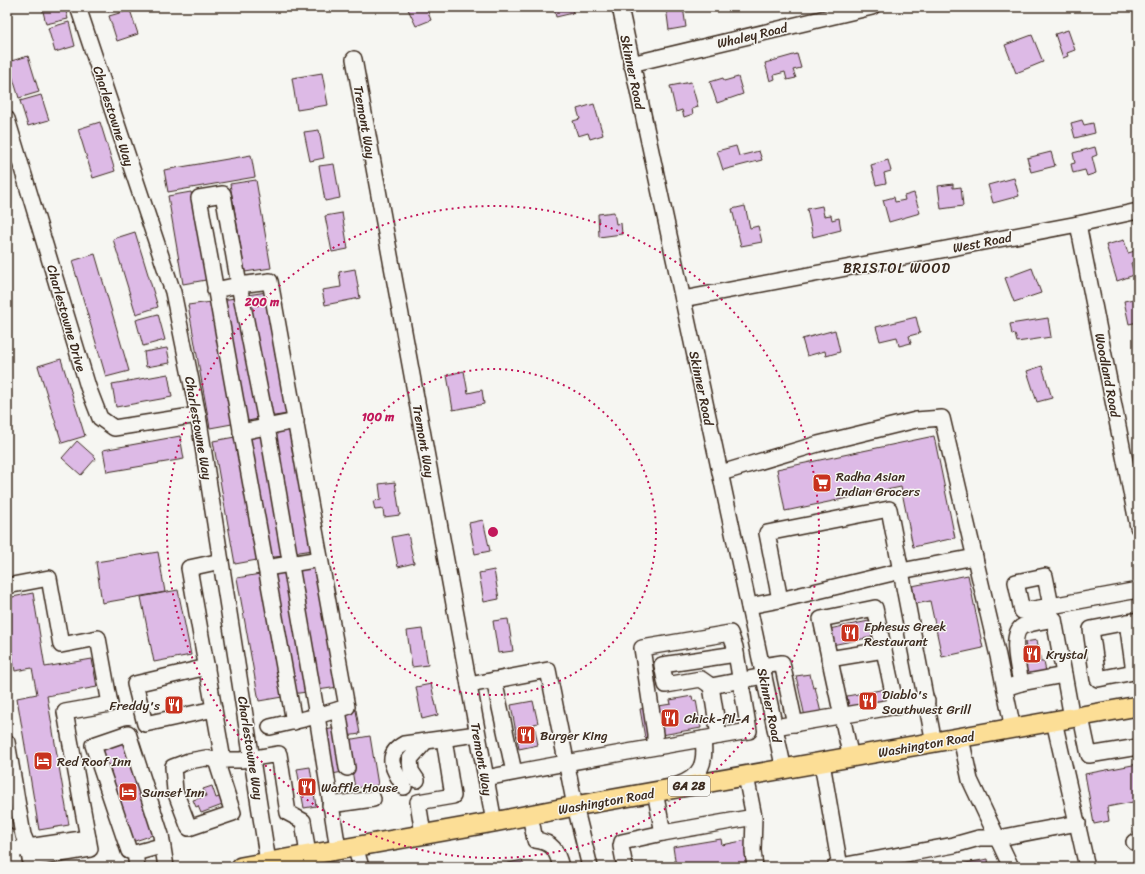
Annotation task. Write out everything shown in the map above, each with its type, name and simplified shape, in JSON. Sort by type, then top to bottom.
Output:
[{"type":"main road","name":"Washington Road","points":[[246,866],[275,863],[308,855],[575,806],[1138,706]]},
{"type":"street","name":"Charlestowne Way","points":[[78,7],[173,292],[198,415],[252,758],[275,863]]},
{"type":"street","name":"Skinner Road","points":[[620,7],[631,64],[784,770]]},
{"type":"street","name":"Whaley Road","points":[[631,64],[872,7]]},
{"type":"street","name":"Tremont Way","points":[[354,59],[494,822]]},
{"type":"street","name":"Charlestowne Drive","points":[[7,119],[88,387],[100,418],[114,428],[198,415]]},
{"type":"street","points":[[294,722],[199,198],[223,194],[291,564],[317,716],[330,806],[347,848],[362,867]]},
{"type":"street","name":"West Road","points":[[683,299],[1078,224],[1138,211]]},
{"type":"street","name":"Woodland Road","points":[[1078,224],[1138,527]]},
{"type":"street","points":[[215,290],[270,281],[347,707],[270,727]]},
{"type":"street","points":[[720,473],[826,442],[916,420],[942,418],[1005,688],[1013,729]]},
{"type":"street","points":[[241,432],[296,421]]},
{"type":"street","points":[[780,600],[766,533],[889,509],[934,743]]},
{"type":"street","points":[[749,606],[901,571],[975,557]]},
{"type":"street","points":[[266,568],[320,559]]},
{"type":"street","points":[[221,561],[189,568],[202,668],[214,709],[219,760],[233,814],[189,828],[175,791],[174,767],[188,761],[206,758],[219,760],[252,758],[279,754],[288,813],[303,821],[308,855]]},
{"type":"street","points":[[7,586],[49,578],[61,645],[98,638],[110,704],[65,712],[88,838],[11,851]]},
{"type":"street","points":[[1051,606],[1138,590]]},
{"type":"street","points":[[851,758],[821,619],[875,608],[896,706]]},
{"type":"street","points":[[1021,683],[1016,634],[1022,626],[1054,619],[1064,675],[1078,823],[1087,867]]},
{"type":"street","points":[[1131,623],[1134,672],[1098,679],[1090,629],[1102,626],[1131,623]]},
{"type":"street","points":[[486,778],[566,762],[703,739],[749,731],[735,650],[730,633],[642,648],[655,734],[655,747]]},
{"type":"street","points":[[735,650],[662,665],[666,685],[701,679],[711,686],[741,681],[782,663],[795,724]]},
{"type":"street","points":[[829,660],[884,650]]},
{"type":"street","points":[[202,668],[135,684],[145,724],[214,709]]},
{"type":"street","points":[[469,686],[548,670],[575,806],[590,867]]},
{"type":"street","points":[[1005,688],[1021,683],[1064,675]]},
{"type":"street","points":[[494,680],[514,772]]},
{"type":"street","points":[[711,686],[719,736]]},
{"type":"street","points":[[775,727],[926,701]]},
{"type":"street","points":[[338,710],[347,768]]},
{"type":"street","points":[[1069,719],[1089,755],[1138,747]]},
{"type":"street","points":[[161,846],[136,860],[129,851],[93,744],[128,734],[161,835],[161,846],[166,867]]},
{"type":"street","points":[[423,834],[413,789],[410,760],[425,742],[478,734]]},
{"type":"street","points":[[961,738],[970,780],[999,838],[1011,867]]},
{"type":"street","points":[[413,789],[453,796],[444,739]]},
{"type":"street","points":[[663,833],[657,792],[683,783],[693,777],[700,769],[704,760],[703,739]]},
{"type":"street","points":[[7,742],[23,835],[28,847]]},
{"type":"street","points":[[822,763],[838,867],[954,845],[979,838],[999,838],[1078,823]]},
{"type":"street","points":[[746,776],[754,817],[753,850],[755,867]]},
{"type":"street","points":[[330,806],[373,799]]},
{"type":"street","points":[[530,815],[535,840],[544,841],[552,845],[558,852],[561,867]]},
{"type":"street","points":[[625,867],[621,846],[622,842],[663,833],[754,817]]},
{"type":"street","points":[[7,836],[15,867]]},
{"type":"building","points":[[42,7],[65,7],[68,19],[46,24]]},
{"type":"building","points":[[107,7],[124,7],[108,12]]},
{"type":"building","points":[[407,7],[426,7],[431,20],[416,26]]},
{"type":"building","points":[[554,7],[572,7],[573,13],[556,17]]},
{"type":"building","points":[[666,7],[683,7],[686,27],[669,30]]},
{"type":"building","points":[[130,10],[138,34],[117,41],[109,16]]},
{"type":"building","points":[[69,22],[75,46],[55,52],[48,28]]},
{"type":"building","points":[[1068,30],[1075,50],[1067,53],[1068,56],[1063,58],[1055,34]]},
{"type":"building","points":[[1032,35],[1043,62],[1016,73],[1005,45]]},
{"type":"building","points":[[797,54],[801,68],[793,70],[796,78],[787,80],[785,72],[774,75],[775,79],[770,81],[765,63]]},
{"type":"building","points":[[28,56],[39,92],[19,98],[8,62]]},
{"type":"building","points":[[322,73],[328,105],[297,110],[292,78]]},
{"type":"building","points":[[738,77],[743,94],[717,103],[710,82],[723,78],[724,81]]},
{"type":"building","points":[[691,82],[698,107],[692,109],[693,114],[684,117],[682,110],[676,112],[670,86]]},
{"type":"building","points":[[41,95],[49,120],[28,126],[20,101]]},
{"type":"building","points":[[594,104],[603,135],[590,139],[588,133],[578,136],[573,121],[580,119],[577,109]]},
{"type":"building","points":[[1082,120],[1084,125],[1093,123],[1095,133],[1075,138],[1071,123]]},
{"type":"building","points":[[100,122],[115,171],[93,178],[78,129]]},
{"type":"building","points":[[319,130],[324,158],[310,161],[304,132]]},
{"type":"building","points":[[736,146],[739,156],[759,151],[762,160],[723,170],[717,151]]},
{"type":"building","points":[[1095,147],[1097,155],[1092,157],[1096,173],[1087,176],[1085,170],[1073,173],[1071,164],[1075,163],[1073,153]]},
{"type":"building","points":[[1051,152],[1055,166],[1031,172],[1027,158]]},
{"type":"building","points":[[251,155],[255,177],[168,192],[164,170]]},
{"type":"building","points":[[888,160],[891,171],[884,173],[886,183],[876,185],[871,165]]},
{"type":"building","points":[[334,164],[340,198],[325,201],[319,166]]},
{"type":"building","points":[[1014,178],[1019,196],[993,203],[988,185]]},
{"type":"building","points":[[256,180],[271,268],[245,272],[230,184]]},
{"type":"building","points":[[953,184],[953,188],[961,187],[963,206],[941,209],[938,186]]},
{"type":"building","points":[[191,192],[206,280],[183,284],[168,196]]},
{"type":"building","points":[[914,193],[920,213],[889,222],[883,200],[894,197],[895,202],[905,200],[904,196]]},
{"type":"building","points":[[745,206],[750,228],[758,226],[762,242],[741,246],[732,209]]},
{"type":"building","points":[[822,206],[824,216],[831,215],[832,220],[839,218],[841,230],[813,237],[807,209]]},
{"type":"building","points":[[614,212],[616,224],[621,223],[622,234],[599,237],[598,214]]},
{"type":"building","points":[[342,213],[348,249],[332,252],[325,216]]},
{"type":"building","points":[[135,232],[158,307],[136,314],[113,239]]},
{"type":"building","points":[[1124,240],[1128,253],[1135,251],[1138,261],[1131,263],[1134,275],[1117,281],[1106,245]]},
{"type":"building","points":[[95,254],[129,371],[106,377],[72,261]]},
{"type":"building","points":[[1032,268],[1041,293],[1014,302],[1005,278]]},
{"type":"building","points":[[355,269],[360,298],[325,305],[322,290],[341,287],[339,272]]},
{"type":"building","points":[[267,292],[288,414],[268,417],[247,295]]},
{"type":"building","points":[[236,298],[258,419],[243,422],[221,300]]},
{"type":"building","points":[[1138,298],[1138,322],[1129,324],[1124,301]]},
{"type":"building","points":[[211,302],[232,424],[210,428],[188,305]]},
{"type":"building","points":[[158,314],[165,340],[143,346],[136,320]]},
{"type":"building","points":[[916,317],[920,333],[909,336],[911,343],[899,346],[897,337],[880,341],[876,327]]},
{"type":"building","points":[[1048,318],[1051,337],[1017,342],[1015,334],[1012,335],[1010,324]]},
{"type":"building","points":[[835,330],[840,352],[826,356],[825,351],[807,356],[802,339]]},
{"type":"building","points":[[167,348],[170,363],[146,367],[144,352]]},
{"type":"building","points":[[61,359],[85,436],[62,443],[38,366]]},
{"type":"building","points":[[1042,366],[1052,398],[1037,402],[1027,371]]},
{"type":"building","points":[[464,371],[468,393],[482,390],[484,404],[453,410],[447,375]]},
{"type":"building","points":[[168,374],[172,397],[116,407],[112,384]]},
{"type":"building","points":[[292,428],[313,550],[293,553],[272,432]]},
{"type":"building","points":[[262,434],[283,556],[267,558],[246,437]]},
{"type":"building","points":[[180,436],[184,459],[107,472],[103,450]]},
{"type":"building","points":[[934,436],[955,538],[913,547],[901,487],[785,511],[777,469]]},
{"type":"building","points":[[235,437],[257,560],[235,564],[213,441]]},
{"type":"building","points":[[77,441],[96,458],[81,475],[62,458]]},
{"type":"building","points":[[395,482],[400,515],[384,517],[383,509],[375,510],[373,501],[381,500],[379,484]]},
{"type":"building","points":[[483,520],[490,551],[475,554],[469,523]]},
{"type":"building","points":[[408,534],[414,563],[398,567],[392,537]]},
{"type":"building","points":[[158,552],[165,592],[102,603],[96,562]]},
{"type":"building","points":[[316,564],[338,687],[318,690],[296,567]]},
{"type":"building","points":[[286,570],[307,692],[291,694],[270,573]]},
{"type":"building","points":[[494,570],[499,599],[484,602],[479,573]]},
{"type":"building","points":[[260,574],[282,697],[259,701],[237,578]]},
{"type":"building","points":[[968,575],[983,648],[942,657],[930,601],[916,604],[912,586]]},
{"type":"building","points":[[178,590],[191,655],[154,662],[141,597]]},
{"type":"building","name":"Red Roof Inn","points":[[33,593],[45,667],[92,659],[97,687],[47,696],[69,825],[39,830],[17,698],[37,694],[32,668],[15,671],[7,625],[7,598]]},
{"type":"building","points":[[508,619],[513,651],[498,653],[493,621]]},
{"type":"building","name":"Ephesus Greek Restaurant","points":[[869,621],[872,637],[832,645],[829,629]]},
{"type":"building","points":[[422,629],[428,665],[412,667],[407,631]]},
{"type":"building","name":"Krystal","points":[[1037,640],[1041,662],[1044,662],[1047,676],[1027,680],[1023,661],[1026,660],[1024,648],[1026,648],[1025,642]]},
{"type":"building","points":[[810,674],[813,688],[815,687],[821,713],[805,717],[796,676]]},
{"type":"building","points":[[431,684],[438,715],[422,719],[416,687]]},
{"type":"building","name":"Diablo's Southwest Grill","points":[[886,689],[889,706],[850,712],[847,696]]},
{"type":"building","name":"Chick-fil-A","points":[[692,696],[693,701],[696,700],[701,728],[645,738],[640,709],[671,704],[670,700]]},
{"type":"building","name":"Burger King","points":[[533,701],[538,723],[534,724],[538,745],[519,749],[511,705]]},
{"type":"building","points":[[356,710],[360,734],[346,736],[342,712]]},
{"type":"building","points":[[336,728],[343,772],[332,774],[325,730]]},
{"type":"building","points":[[370,736],[378,785],[355,788],[347,740]]},
{"type":"building","name":"Sunset Inn","points":[[126,741],[156,834],[129,843],[99,750]]},
{"type":"building","points":[[1138,764],[1138,801],[1107,807],[1109,821],[1094,824],[1085,774]]},
{"type":"building","name":"Waffle House","points":[[310,767],[316,806],[304,808],[297,769]]},
{"type":"building","points":[[212,786],[216,798],[223,796],[225,804],[201,813],[193,800],[206,796],[203,789]]},
{"type":"building","points":[[721,839],[722,845],[747,840],[751,866],[676,867],[673,847]]},
{"type":"building","points":[[988,859],[989,867],[943,867]]},
{"type":"building","points":[[522,860],[524,867],[491,867]]},
{"type":"place","name":"Radha Asian Indian Grocers","points":[[822,483]]},
{"type":"place","name":"Ephesus Greek Restaurant","points":[[850,633]]},
{"type":"place","name":"Krystal","points":[[1032,654]]},
{"type":"place","name":"Diablo's Southwest Grill","points":[[868,701]]},
{"type":"place","name":"Freddy's","points":[[174,705]]},
{"type":"place","name":"Chick-fil-A","points":[[670,718]]},
{"type":"place","name":"Burger King","points":[[526,735]]},
{"type":"place","name":"Red Roof Inn","points":[[43,761]]},
{"type":"place","name":"Waffle House","points":[[307,787]]},
{"type":"place","name":"Sunset Inn","points":[[128,792]]},
{"type":"district","name":"BRISTOL WOOD","points":[[897,268]]}]
